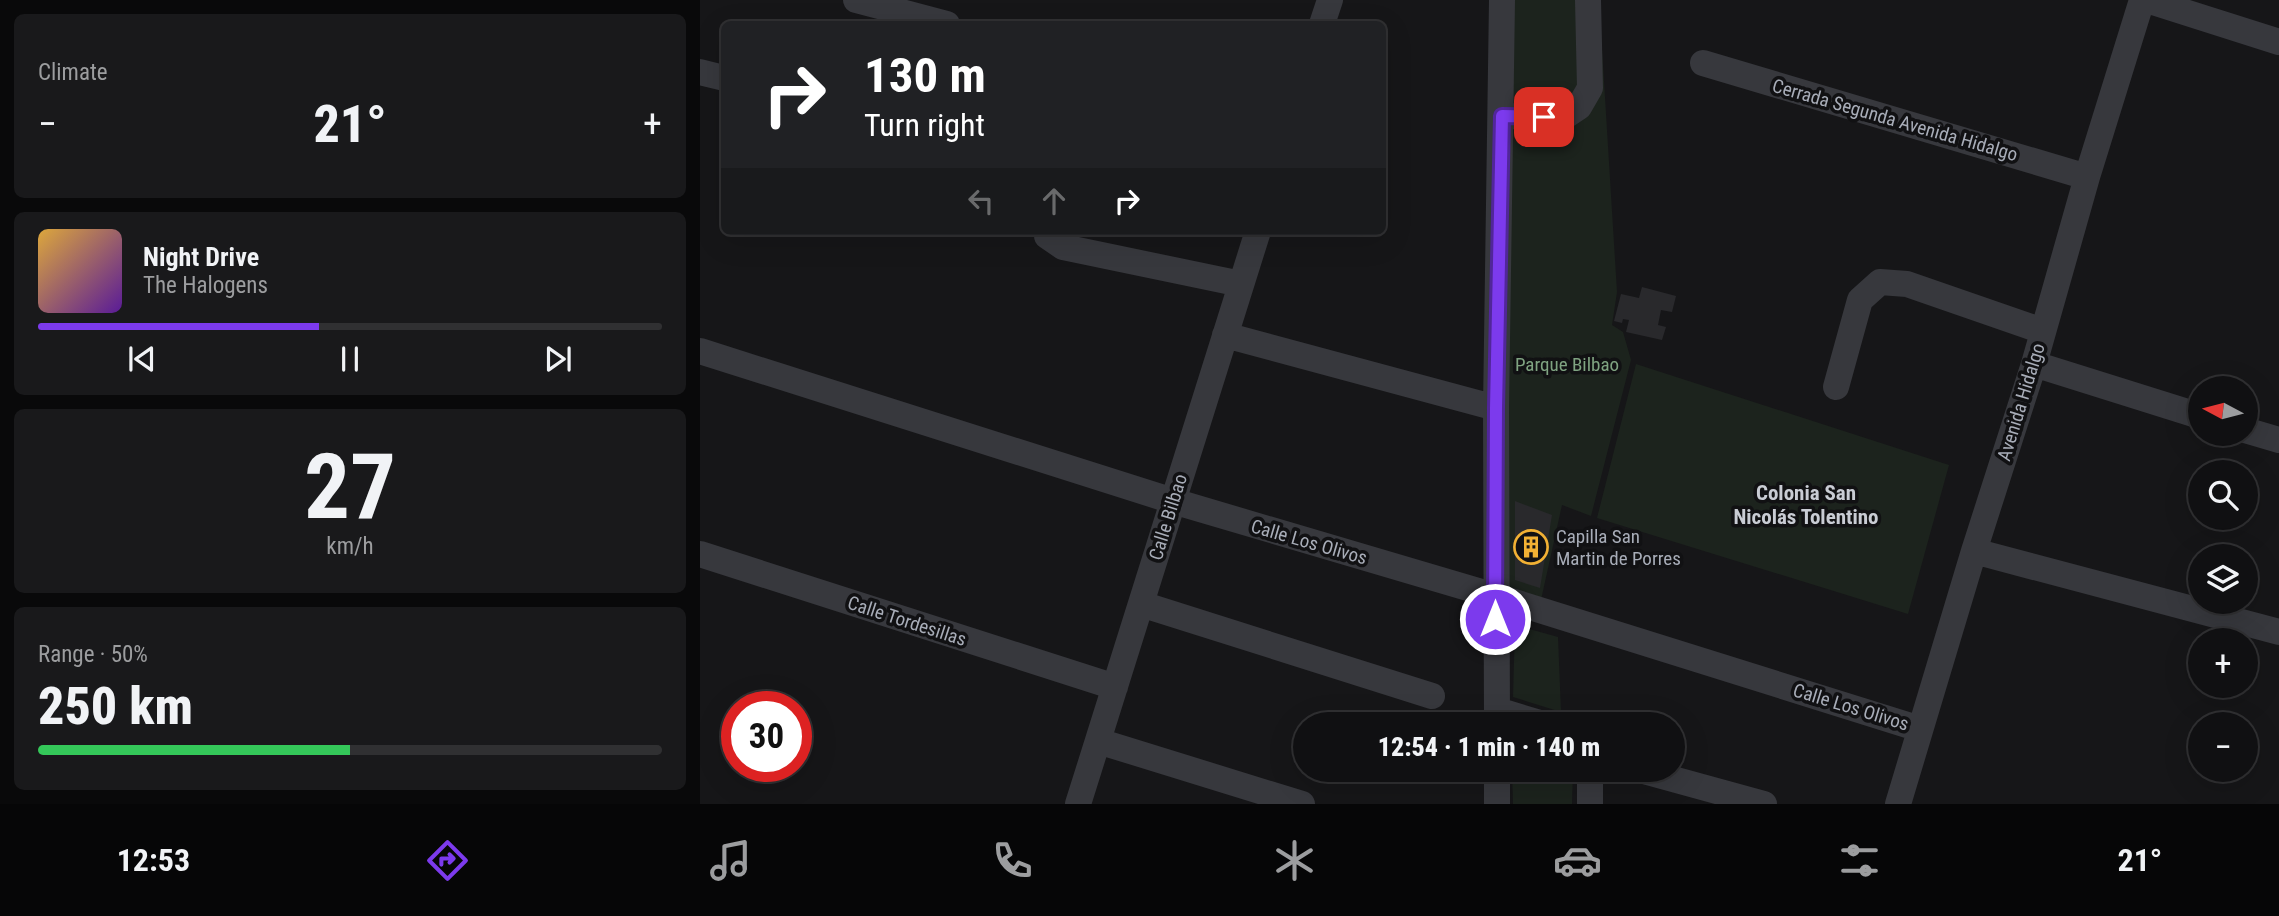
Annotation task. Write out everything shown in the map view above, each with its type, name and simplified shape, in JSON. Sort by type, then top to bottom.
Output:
[{"type":"street","points":[[856,0],[936,21]]},
{"type":"street","points":[[1323,21],[1330,0]]},
{"type":"street","points":[[1497,712],[1496,408],[1502,0]]},
{"type":"street","points":[[1502,116],[1564,117],[1579,107],[1590,88],[1588,0]]},
{"type":"street","points":[[2145,0],[2279,42]]},
{"type":"street","name":"Avenida Hidalgo","points":[[1898,804],[1974,551],[2034,364],[2087,177],[2145,0]]},
{"type":"street","name":"Cerrada Segunda Avenida Hidalgo","points":[[1703,64],[2087,177]]},
{"type":"street","points":[[700,72],[721,77]]},
{"type":"street","points":[[1047,235],[1063,247],[1241,284]]},
{"type":"street","name":"Calle Bilbao","points":[[1078,804],[1257,235]]},
{"type":"street","points":[[1836,387],[1860,300],[1880,282],[1907,285],[2043,331]]},
{"type":"street","points":[[1225,335],[1496,408]]},
{"type":"street","name":"Calle Los Olivos","points":[[700,351],[1173,501],[1495,596],[1920,729]]},
{"type":"street","points":[[2034,364],[2188,412]]},
{"type":"street","points":[[2258,434],[2279,440]]},
{"type":"street","points":[[1974,551],[2279,632]]},
{"type":"street","name":"Calle Tordesillas","points":[[700,554],[1115,687]]},
{"type":"street","points":[[1141,604],[1432,696]]},
{"type":"street","points":[[1098,741],[1302,804]]},
{"type":"street","points":[[1497,782],[1497,804]]},
{"type":"street","points":[[1590,782],[1590,804]]},
{"type":"street","points":[[1684,782],[1765,804]]},
{"type":"green space","name":"Parque Bilbao","points":[[1504,0],[1599,0],[1617,292],[1612,325],[1623,332],[1631,360],[1591,516],[1562,505],[1541,600],[1509,589]]},
{"type":"green space","points":[[1636,364],[1949,465],[1908,614],[1597,518]]},
{"type":"green space","points":[[1515,625],[1558,637],[1561,712],[1513,697]]},
{"type":"green space","points":[[1512,782],[1573,782],[1572,804],[1513,804]]},
{"type":"building","points":[[1642,287],[1676,296],[1672,312],[1661,310],[1658,325],[1666,327],[1662,340],[1626,332],[1629,320],[1623,319],[1622,323],[1614,321],[1621,294],[1639,298]]},
{"type":"building","name":"Capilla San Martin de Porres","points":[[1515,501],[1552,515],[1540,588],[1515,580]]},
{"type":"place","name":"Capilla San Martin de Porres","points":[[1531,547]]},
{"type":"district","name":"Colonia San Nicolás Tolentino","points":[[1806,505]]},
{"type":"route","points":[[1495,619],[1502,116],[1544,117]]}]
